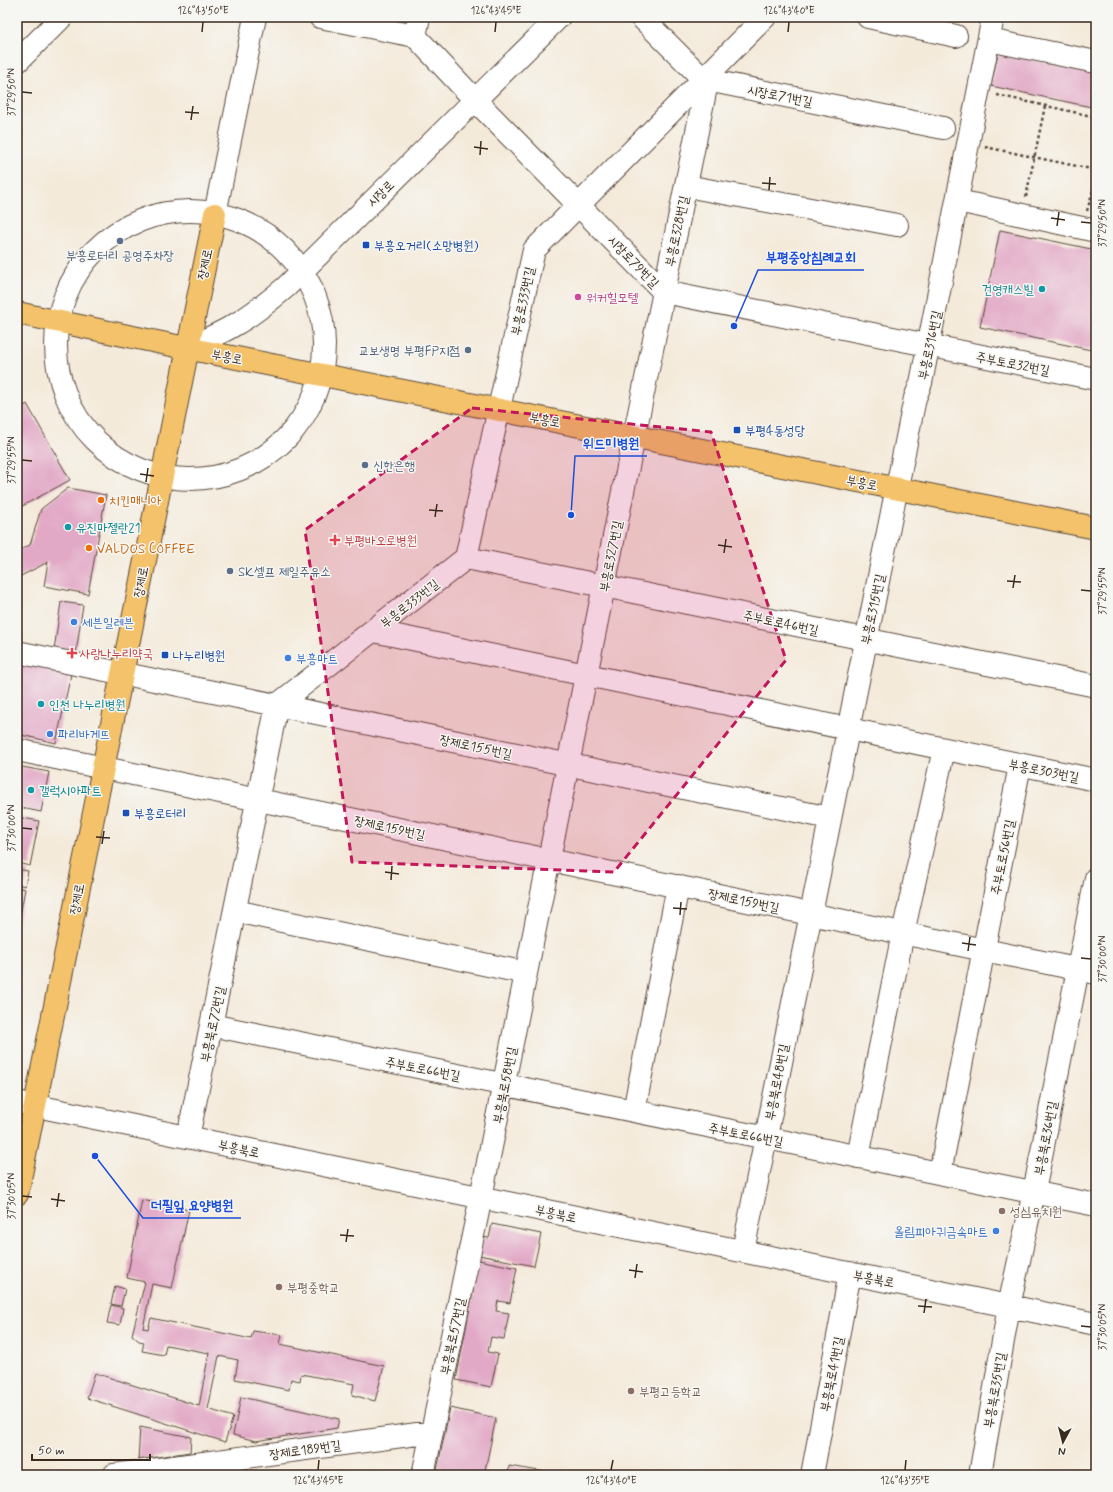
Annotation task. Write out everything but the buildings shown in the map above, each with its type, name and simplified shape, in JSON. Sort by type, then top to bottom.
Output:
[{"type":"main road","name":"장제로","points":[[17,1194],[26,1104],[102,768],[186,348],[215,214]]},
{"type":"main road","name":"부흥로","points":[[17,313],[186,348],[1096,528]]},
{"type":"street","points":[[17,62],[62,17]]},
{"type":"street","name":"장제로","points":[[215,214],[255,17]]},
{"type":"street","points":[[320,17],[417,26]]},
{"type":"street","name":"시장로","points":[[186,348],[212,337],[243,320],[274,297],[559,17]]},
{"type":"street","points":[[641,17],[707,77]]},
{"type":"street","name":"부흥로333번길","points":[[277,705],[466,558],[534,250],[765,17]]},
{"type":"street","points":[[868,17],[956,36]]},
{"type":"street","name":"부흥로316번길","points":[[897,489],[915,398],[922,383],[993,17]]},
{"type":"street","name":"시장로79번길","points":[[417,26],[475,100],[664,292],[929,346]]},
{"type":"street","points":[[988,40],[1096,62]]},
{"type":"street","name":"시장로71번길","points":[[707,77],[943,128]]},
{"type":"street","name":"부흥로328번길","points":[[634,436],[707,77]]},
{"type":"street","points":[[686,186],[897,225]]},
{"type":"street","points":[[958,201],[1089,230]]},
{"type":"street","points":[[191,212],[215,214],[235,219],[254,228],[272,240],[288,254],[301,271],[314,294],[322,320],[324,348],[321,374],[312,399],[300,422],[282,442],[262,458],[238,470],[213,476],[187,479],[161,475],[145,471],[120,460],[101,445],[78,419],[63,389],[58,373],[56,353],[58,322],[66,294],[77,273],[99,246],[113,235],[139,221],[162,214],[191,212]]},
{"type":"street","name":"주부토로32번길","points":[[929,346],[1096,379]]},
{"type":"street","name":"부흥로327번길","points":[[549,860],[634,436]]},
{"type":"street","name":"부흥로315번길","points":[[810,914],[897,489]]},
{"type":"street","name":"주부토로46번길","points":[[466,558],[1096,686]]},
{"type":"street","name":"부흥로333번길","points":[[373,631],[586,675]]},
{"type":"street","name":"장제로155번길","points":[[17,652],[830,818]]},
{"type":"street","points":[[586,675],[944,749],[903,933],[858,1156]]},
{"type":"street","points":[[258,800],[277,705]]},
{"type":"street","name":"부흥로303번길","points":[[944,749],[1096,780]]},
{"type":"street","name":"장제로159번길","points":[[17,750],[810,914]]},
{"type":"street","name":"주부토로56번길","points":[[940,1173],[1020,765]]},
{"type":"street","name":"부흥북로72번길","points":[[188,1137],[258,800]]},
{"type":"street","name":"부흥북로58번길","points":[[481,1197],[549,860]]},
{"type":"street","points":[[810,914],[1087,971],[1096,878]]},
{"type":"street","points":[[634,1111],[678,886]]},
{"type":"street","points":[[235,911],[526,973]]},
{"type":"street","name":"부흥북로48번길","points":[[743,1251],[810,914]]},
{"type":"street","name":"부흥북로36번길","points":[[1009,1306],[1034,1192],[1087,971]]},
{"type":"street","name":"주부토로66번길","points":[[211,1025],[1096,1205]]},
{"type":"street","name":"부흥북로","points":[[26,1104],[1096,1324]]},
{"type":"street","name":"부흥북로57번길","points":[[423,1475],[481,1197]]},
{"type":"street","name":"부흥북로41번길","points":[[812,1475],[850,1273]]},
{"type":"street","name":"부흥북로35번길","points":[[980,1475],[1009,1306]]},
{"type":"street","name":"장제로189번길","points":[[114,1475],[177,1471],[432,1432]]},
{"type":"path","points":[[979,91],[1096,117]]},
{"type":"path","points":[[1023,215],[1045,106]]},
{"type":"path","points":[[969,143],[1096,170]]},
{"type":"path","points":[[1089,230],[1096,180]]},
{"type":"highlighted area","points":[[472,408],[711,432],[786,660],[614,872],[352,862],[305,530]]},
{"type":"place","name":"부흥로터리 공영주차장","points":[[120,241]]},
{"type":"place","name":"부흥오거리(소망병원)","points":[[366,245]]},
{"type":"place","name":"건영캐스빌","points":[[1042,289]]},
{"type":"place","name":"워커힐모텔","points":[[578,297]]},
{"type":"place","name":"부평중앙침례교회","points":[[734,326]]},
{"type":"place","name":"교보생명 부평FP지점","points":[[468,350]]},
{"type":"place","name":"부평4동성당","points":[[737,430]]},
{"type":"place","name":"신한은행","points":[[365,465]]},
{"type":"place","name":"치킨매니아","points":[[101,500]]},
{"type":"place","name":"위드미병원","points":[[571,515]]},
{"type":"place","name":"유진마젤란21","points":[[68,527]]},
{"type":"place","name":"부평바오로병원","points":[[335,540]]},
{"type":"place","name":"VALDOS COFFEE","points":[[89,548]]},
{"type":"place","name":"SK셀프 제일주유소","points":[[230,571]]},
{"type":"place","name":"세븐일레븐","points":[[74,622]]},
{"type":"place","name":"사랑나누리약국","points":[[72,653]]},
{"type":"place","name":"나누리병원","points":[[165,655]]},
{"type":"place","name":"부흥마트","points":[[288,658]]},
{"type":"place","name":"인천 나누리병원","points":[[41,704]]},
{"type":"place","name":"파리바게뜨","points":[[50,734]]},
{"type":"place","name":"갤럭시아파트","points":[[31,790]]},
{"type":"place","name":"부흥로터리","points":[[126,813]]},
{"type":"place","name":"더필잎 요양병원","points":[[95,1156]]},
{"type":"place","name":"성심유치원","points":[[1002,1211]]},
{"type":"place","name":"올림피아귀금속마트","points":[[996,1231]]},
{"type":"place","name":"부평중학교","points":[[279,1287]]},
{"type":"place","name":"부평고등학교","points":[[631,1391]]}]
